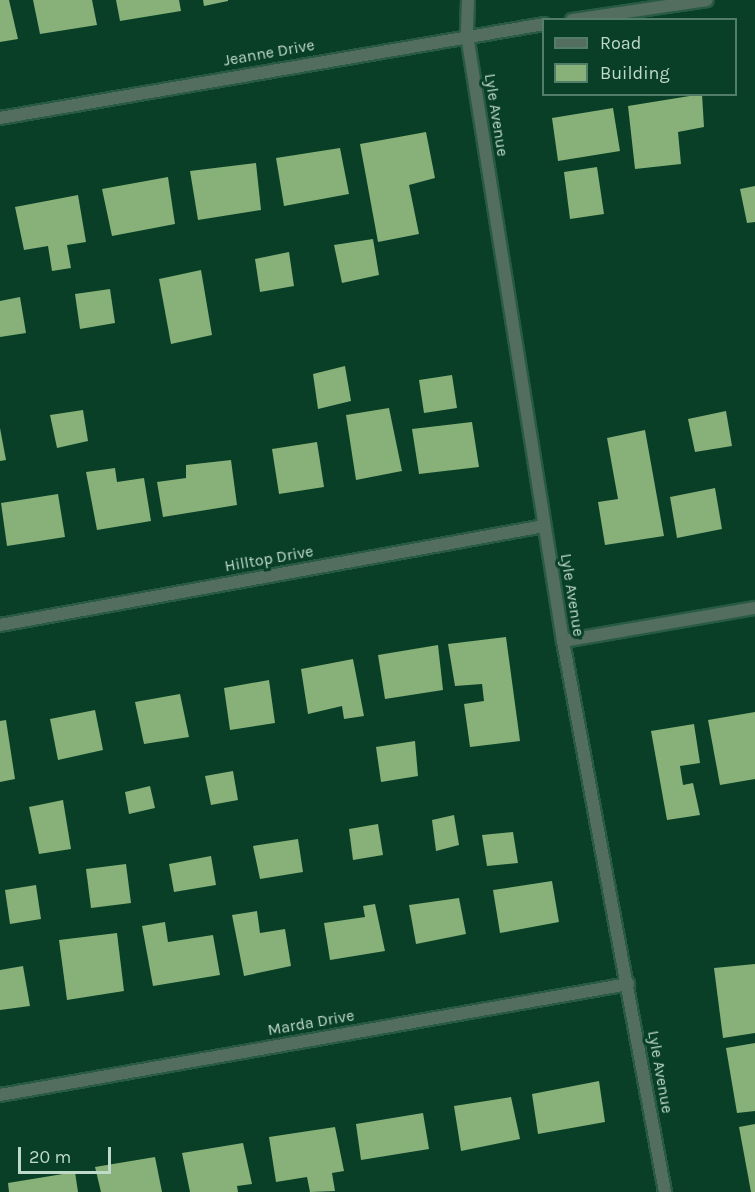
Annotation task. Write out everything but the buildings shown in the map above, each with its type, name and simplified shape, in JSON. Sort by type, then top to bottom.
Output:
[{"type":"street","name":"Lyle Avenue","points":[[468,0],[467,35],[544,526],[665,1192]]},
{"type":"street","points":[[586,18],[707,0]]},
{"type":"street","name":"Jeanne Drive","points":[[0,118],[467,35],[542,24]]},
{"type":"street","name":"Hilltop Drive","points":[[0,625],[544,526]]},
{"type":"street","points":[[563,640],[755,608]]},
{"type":"street","name":"Marda Drive","points":[[0,1095],[628,984]]}]
